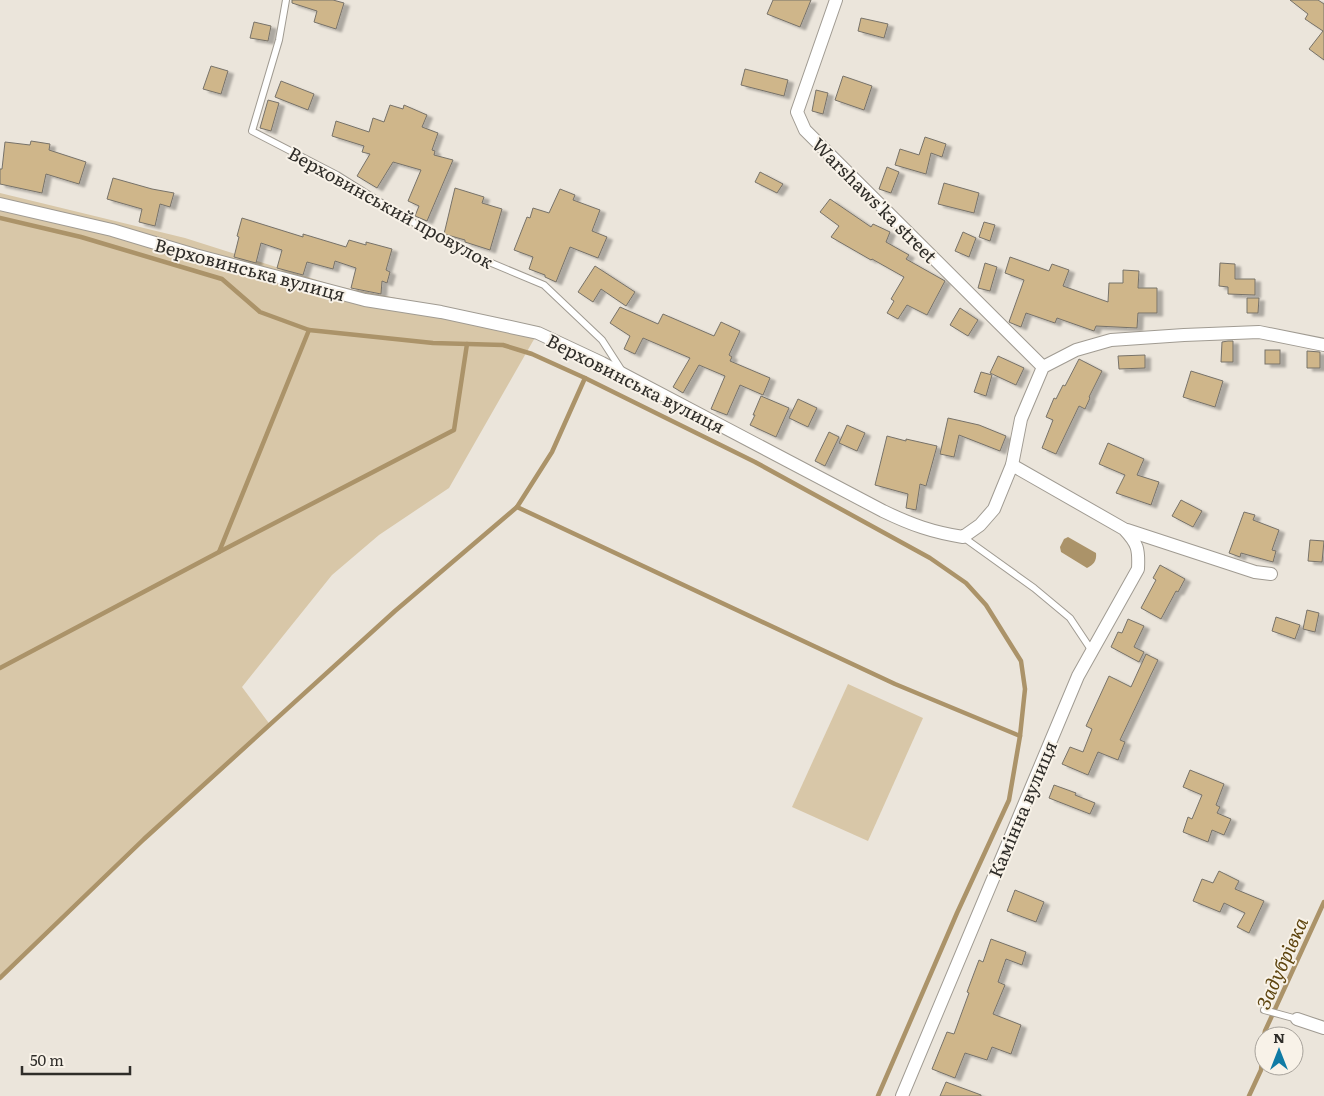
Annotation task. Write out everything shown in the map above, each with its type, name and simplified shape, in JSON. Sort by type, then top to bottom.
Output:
[{"type":"street","name":"Warshaws'ka street","points":[[836,0],[797,112],[805,130],[1043,367]]},
{"type":"street","name":"Верховинська вулиця","points":[[0,204],[112,230],[204,258],[365,300],[441,312],[538,333],[625,375],[883,511],[936,533],[963,537]]},
{"type":"street","points":[[963,537],[980,526],[994,509],[1012,465],[1021,419],[1043,367],[1076,350],[1112,340],[1184,334],[1259,332],[1324,345]]},
{"type":"street","name":"Камінна вулиця","points":[[1012,465],[1124,529],[1255,572],[1271,574]]},
{"type":"street","name":"Камінна вулиця","points":[[902,1096],[1078,676],[1138,569],[1139,552],[1134,540],[1124,529]]},
{"type":"street","points":[[1297,1019],[1324,1028]]},
{"type":"lane","name":"Верховинський провулок","points":[[286,0],[279,40],[252,131],[337,175],[407,219],[470,254],[544,285],[602,340],[625,375]]},
{"type":"lane","points":[[963,537],[1034,588],[1070,618],[1092,651]]},
{"type":"lane","points":[[1264,1010],[1297,1019]]},
{"type":"shaded area","points":[[0,193],[185,238],[336,286],[541,327],[449,488],[379,535],[332,575],[242,687],[271,726],[82,899],[0,980]]},
{"type":"shaded area","points":[[1068,537],[1096,553],[1095,560],[1091,566],[1087,568],[1061,552],[1060,547],[1064,539]]},
{"type":"shaded area","points":[[848,684],[923,718],[868,841],[792,807]]},
{"type":"building","points":[[292,0],[333,0],[344,3],[336,29],[314,22],[317,11],[292,3]]},
{"type":"building","points":[[773,0],[811,0],[800,27],[767,14]]},
{"type":"building","points":[[1290,0],[1318,0],[1324,4],[1324,60],[1309,49],[1323,31],[1305,19],[1308,14]]},
{"type":"building","points":[[861,18],[888,24],[884,38],[858,31]]},
{"type":"building","points":[[254,22],[271,26],[268,41],[250,38]]},
{"type":"building","points":[[211,66],[228,71],[221,94],[203,89]]},
{"type":"building","points":[[745,69],[788,80],[784,96],[741,85]]},
{"type":"building","points":[[843,76],[872,86],[864,110],[835,100]]},
{"type":"building","points":[[281,81],[314,94],[308,110],[275,97]]},
{"type":"building","points":[[816,90],[828,93],[823,114],[812,111]]},
{"type":"building","points":[[268,100],[279,103],[271,131],[260,128]]},
{"type":"building","points":[[390,105],[403,109],[404,105],[427,115],[422,127],[438,133],[432,150],[435,151],[434,155],[453,160],[427,221],[415,216],[419,206],[408,201],[421,170],[393,162],[377,188],[357,176],[370,154],[362,152],[364,146],[332,136],[336,121],[369,132],[373,118],[384,122]]},
{"type":"building","points":[[925,137],[946,144],[942,157],[931,153],[926,174],[895,165],[900,149],[919,155]]},
{"type":"building","points":[[31,141],[50,144],[49,150],[86,162],[79,184],[46,174],[42,193],[0,184],[0,169],[2,169],[5,142],[30,145]]},
{"type":"building","points":[[887,167],[899,172],[891,193],[879,189]]},
{"type":"building","points":[[760,172],[783,184],[777,193],[755,182]]},
{"type":"building","points":[[113,178],[174,193],[170,207],[160,204],[155,226],[139,222],[142,209],[107,199]]},
{"type":"building","points":[[944,183],[979,193],[974,213],[938,204]]},
{"type":"building","points":[[455,188],[484,197],[482,203],[502,209],[490,250],[444,234]]},
{"type":"building","points":[[560,189],[575,195],[573,200],[600,210],[592,231],[607,237],[598,258],[570,247],[556,282],[545,277],[545,275],[529,269],[533,257],[514,250],[527,217],[530,218],[533,208],[549,213]]},
{"type":"building","points":[[830,199],[871,227],[873,224],[890,232],[886,242],[909,255],[906,259],[945,281],[927,315],[907,305],[898,319],[887,313],[894,301],[891,299],[904,277],[831,237],[839,226],[820,212]]},
{"type":"building","points":[[242,218],[303,237],[303,234],[346,247],[349,240],[366,245],[366,242],[392,249],[386,270],[390,272],[387,283],[382,281],[381,294],[351,288],[356,268],[335,261],[333,269],[307,262],[303,275],[277,268],[282,250],[261,243],[256,263],[234,257]]},
{"type":"building","points":[[984,222],[995,225],[990,241],[979,237]]},
{"type":"building","points":[[963,232],[976,238],[969,257],[955,251]]},
{"type":"building","points":[[1010,257],[1049,271],[1052,264],[1069,270],[1063,286],[1108,302],[1109,283],[1123,283],[1123,270],[1139,271],[1138,288],[1157,288],[1157,313],[1138,313],[1137,328],[1096,326],[1094,331],[1057,318],[1055,323],[1026,313],[1021,327],[1009,322],[1024,280],[1005,273]]},
{"type":"building","points":[[985,263],[997,267],[990,291],[978,288]]},
{"type":"building","points":[[1220,263],[1235,264],[1235,279],[1255,279],[1255,295],[1228,294],[1228,287],[1219,286]]},
{"type":"building","points":[[595,266],[635,292],[626,306],[601,289],[593,302],[578,292]]},
{"type":"building","points":[[1247,298],[1259,298],[1258,313],[1247,313]]},
{"type":"building","points":[[620,307],[658,324],[663,314],[714,336],[721,322],[740,331],[729,355],[732,357],[730,361],[770,378],[763,395],[740,385],[727,415],[711,409],[725,376],[699,365],[683,393],[673,387],[690,358],[643,338],[635,354],[624,349],[630,336],[610,323]]},
{"type":"building","points":[[960,308],[978,320],[968,336],[950,325]]},
{"type":"building","points":[[1233,341],[1233,362],[1221,362],[1222,342]]},
{"type":"building","points":[[1265,350],[1280,350],[1280,364],[1265,364]]},
{"type":"building","points":[[1307,351],[1320,352],[1320,368],[1307,368]]},
{"type":"building","points":[[1145,355],[1145,368],[1119,369],[1118,356]]},
{"type":"building","points":[[998,356],[1024,368],[1016,385],[990,373]]},
{"type":"building","points":[[1079,359],[1102,371],[1085,409],[1079,406],[1056,454],[1042,448],[1053,420],[1046,417],[1054,398],[1056,399],[1063,385],[1065,386]]},
{"type":"building","points":[[1191,371],[1223,381],[1215,407],[1183,397]]},
{"type":"building","points":[[981,372],[992,375],[986,396],[974,392]]},
{"type":"building","points":[[761,396],[789,408],[776,437],[750,425]]},
{"type":"building","points":[[798,399],[817,408],[808,427],[789,418]]},
{"type":"building","points":[[948,418],[979,425],[1006,436],[1000,451],[959,435],[954,457],[940,454]]},
{"type":"building","points":[[847,425],[865,433],[857,451],[839,443]]},
{"type":"building","points":[[829,432],[839,437],[825,466],[815,461]]},
{"type":"building","points":[[887,436],[937,446],[926,486],[920,484],[916,510],[906,508],[908,494],[875,485]]},
{"type":"building","points":[[1108,443],[1144,459],[1137,475],[1159,482],[1151,505],[1116,493],[1125,475],[1099,464]]},
{"type":"building","points":[[1181,500],[1202,511],[1193,527],[1172,516]]},
{"type":"building","points":[[1244,512],[1255,515],[1253,520],[1279,530],[1272,550],[1276,551],[1273,562],[1241,553],[1240,557],[1229,553]]},
{"type":"building","points":[[1310,540],[1324,541],[1322,562],[1308,561]]},
{"type":"building","points":[[1160,565],[1185,579],[1178,592],[1176,591],[1161,619],[1141,608],[1156,580],[1153,578]]},
{"type":"building","points":[[1307,610],[1319,613],[1315,632],[1303,629]]},
{"type":"building","points":[[1276,617],[1300,625],[1295,639],[1272,631]]},
{"type":"building","points":[[1128,619],[1144,626],[1134,647],[1144,652],[1139,662],[1111,647],[1118,632],[1122,633]]},
{"type":"building","points":[[1146,654],[1158,660],[1120,740],[1125,742],[1118,760],[1098,752],[1088,775],[1062,764],[1070,747],[1083,752],[1092,729],[1086,726],[1109,676],[1131,687]]},
{"type":"building","points":[[1190,770],[1224,784],[1216,805],[1220,807],[1217,813],[1231,819],[1224,835],[1212,830],[1208,842],[1183,832],[1188,817],[1192,819],[1202,795],[1183,787]]},
{"type":"building","points":[[1054,785],[1076,793],[1075,795],[1095,803],[1090,814],[1049,798]]},
{"type":"building","points":[[1219,871],[1239,881],[1235,889],[1264,901],[1249,933],[1237,927],[1245,913],[1224,903],[1220,912],[1193,901],[1202,879],[1213,883]]},
{"type":"building","points":[[1015,890],[1044,902],[1036,922],[1007,911]]},
{"type":"building","points":[[991,939],[1026,952],[1022,965],[1006,959],[998,982],[1005,985],[993,1014],[1021,1025],[1011,1054],[992,1047],[987,1060],[965,1053],[955,1078],[932,1069],[947,1032],[954,1034],[979,960],[983,962]]},
{"type":"building","points":[[946,1082],[981,1095],[981,1096],[940,1096]]},
{"type":"waterway","points":[[0,218],[81,237],[222,279],[260,312],[309,330]]},
{"type":"waterway","points":[[219,552],[309,330],[433,343],[503,345],[532,354],[585,378],[755,462],[930,558],[966,583],[986,605],[1021,661],[1025,689],[1020,736],[1009,800],[957,913],[878,1096]]},
{"type":"waterway","points":[[0,668],[454,430],[467,344]]},
{"type":"waterway","points":[[0,978],[144,839],[395,611],[517,507],[552,452],[585,378]]},
{"type":"waterway","points":[[517,507],[895,684],[1020,736]]},
{"type":"waterway","name":"Задубрівка","points":[[1267,1026],[1324,902]]},
{"type":"waterway","name":"Задубрівка","points":[[1249,1096],[1258,1076]]}]
